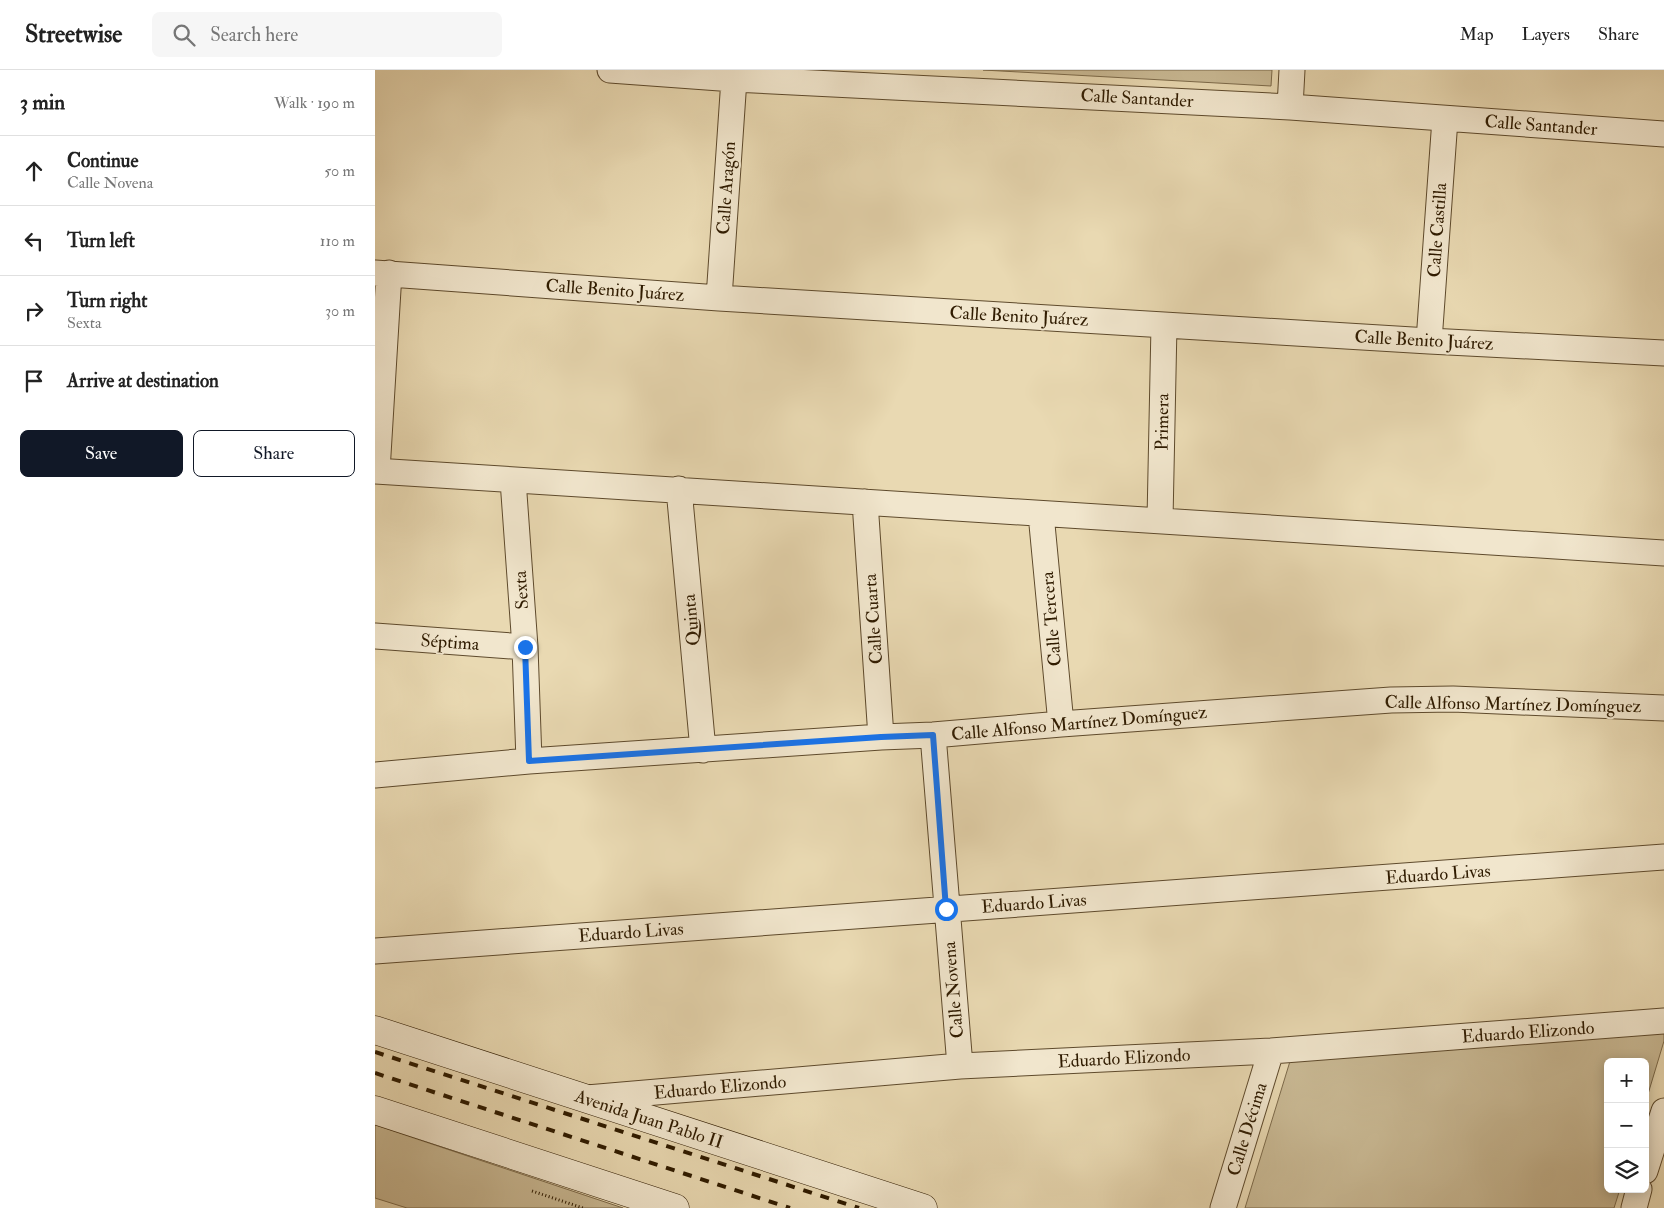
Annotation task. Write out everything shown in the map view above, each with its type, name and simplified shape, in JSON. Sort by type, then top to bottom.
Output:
[{"type":"street","name":"Calle Santander","points":[[610,70],[734,78],[902,78],[1664,134]]},
{"type":"street","points":[[1290,107],[1293,70]]},
{"type":"street","name":"Calle Aragón","points":[[719,298],[734,78]]},
{"type":"street","name":"Calle Castilla","points":[[1429,341],[1445,119]]},
{"type":"street","points":[[382,273],[376,471],[1664,553]]},
{"type":"street","name":"Calle Benito Juárez","points":[[382,273],[719,298],[1429,341],[1664,353]]},
{"type":"street","name":"Primera","points":[[1160,520],[1164,324]]},
{"type":"street","name":"Sexta","points":[[513,480],[525,647],[529,761]]},
{"type":"street","name":"Quinta","points":[[679,489],[703,750]]},
{"type":"street","name":"Calle Cuarta","points":[[865,502],[881,737]]},
{"type":"street","name":"Calle Tercera","points":[[1041,514],[1061,724]]},
{"type":"street","name":"Séptima","points":[[375,636],[525,647]]},
{"type":"street","name":"Calle Alfonso Martínez Domínguez","points":[[375,775],[529,761],[933,735],[1391,700],[1463,700],[1664,708]]},
{"type":"street","name":"Calle Novena","points":[[933,735],[959,1066]]},
{"type":"street","name":"Eduardo Livas","points":[[375,951],[1664,857]]},
{"type":"street","name":"Eduardo Elizondo","points":[[583,1098],[959,1066],[1271,1051],[1664,1022]]},
{"type":"street","name":"Avenida Juan Pablo II","points":[[375,1030],[923,1208]]},
{"type":"street","name":"Calle Décima","points":[[1223,1208],[1271,1051]]},
{"type":"street","points":[[375,1110],[675,1208]]},
{"type":"street","points":[[1649,1158],[1664,1111]]},
{"type":"street","points":[[1633,1208],[1638,1193]]},
{"type":"shaded area","points":[[983,70],[1272,70],[1271,86]]},
{"type":"shaded area","points":[[1664,1025],[1664,1041],[1649,1091],[1649,1058],[1604,1058],[1604,1193],[1619,1193],[1614,1208],[1245,1208],[1291,1058]]},
{"type":"shaded area","points":[[375,1125],[623,1208],[407,1208],[375,1198]]},
{"type":"railway","points":[[375,1052],[859,1208]]},
{"type":"railway","points":[[375,1073],[790,1208]]},
{"type":"route","points":[[525,647],[529,761],[933,735],[946,909]]}]
